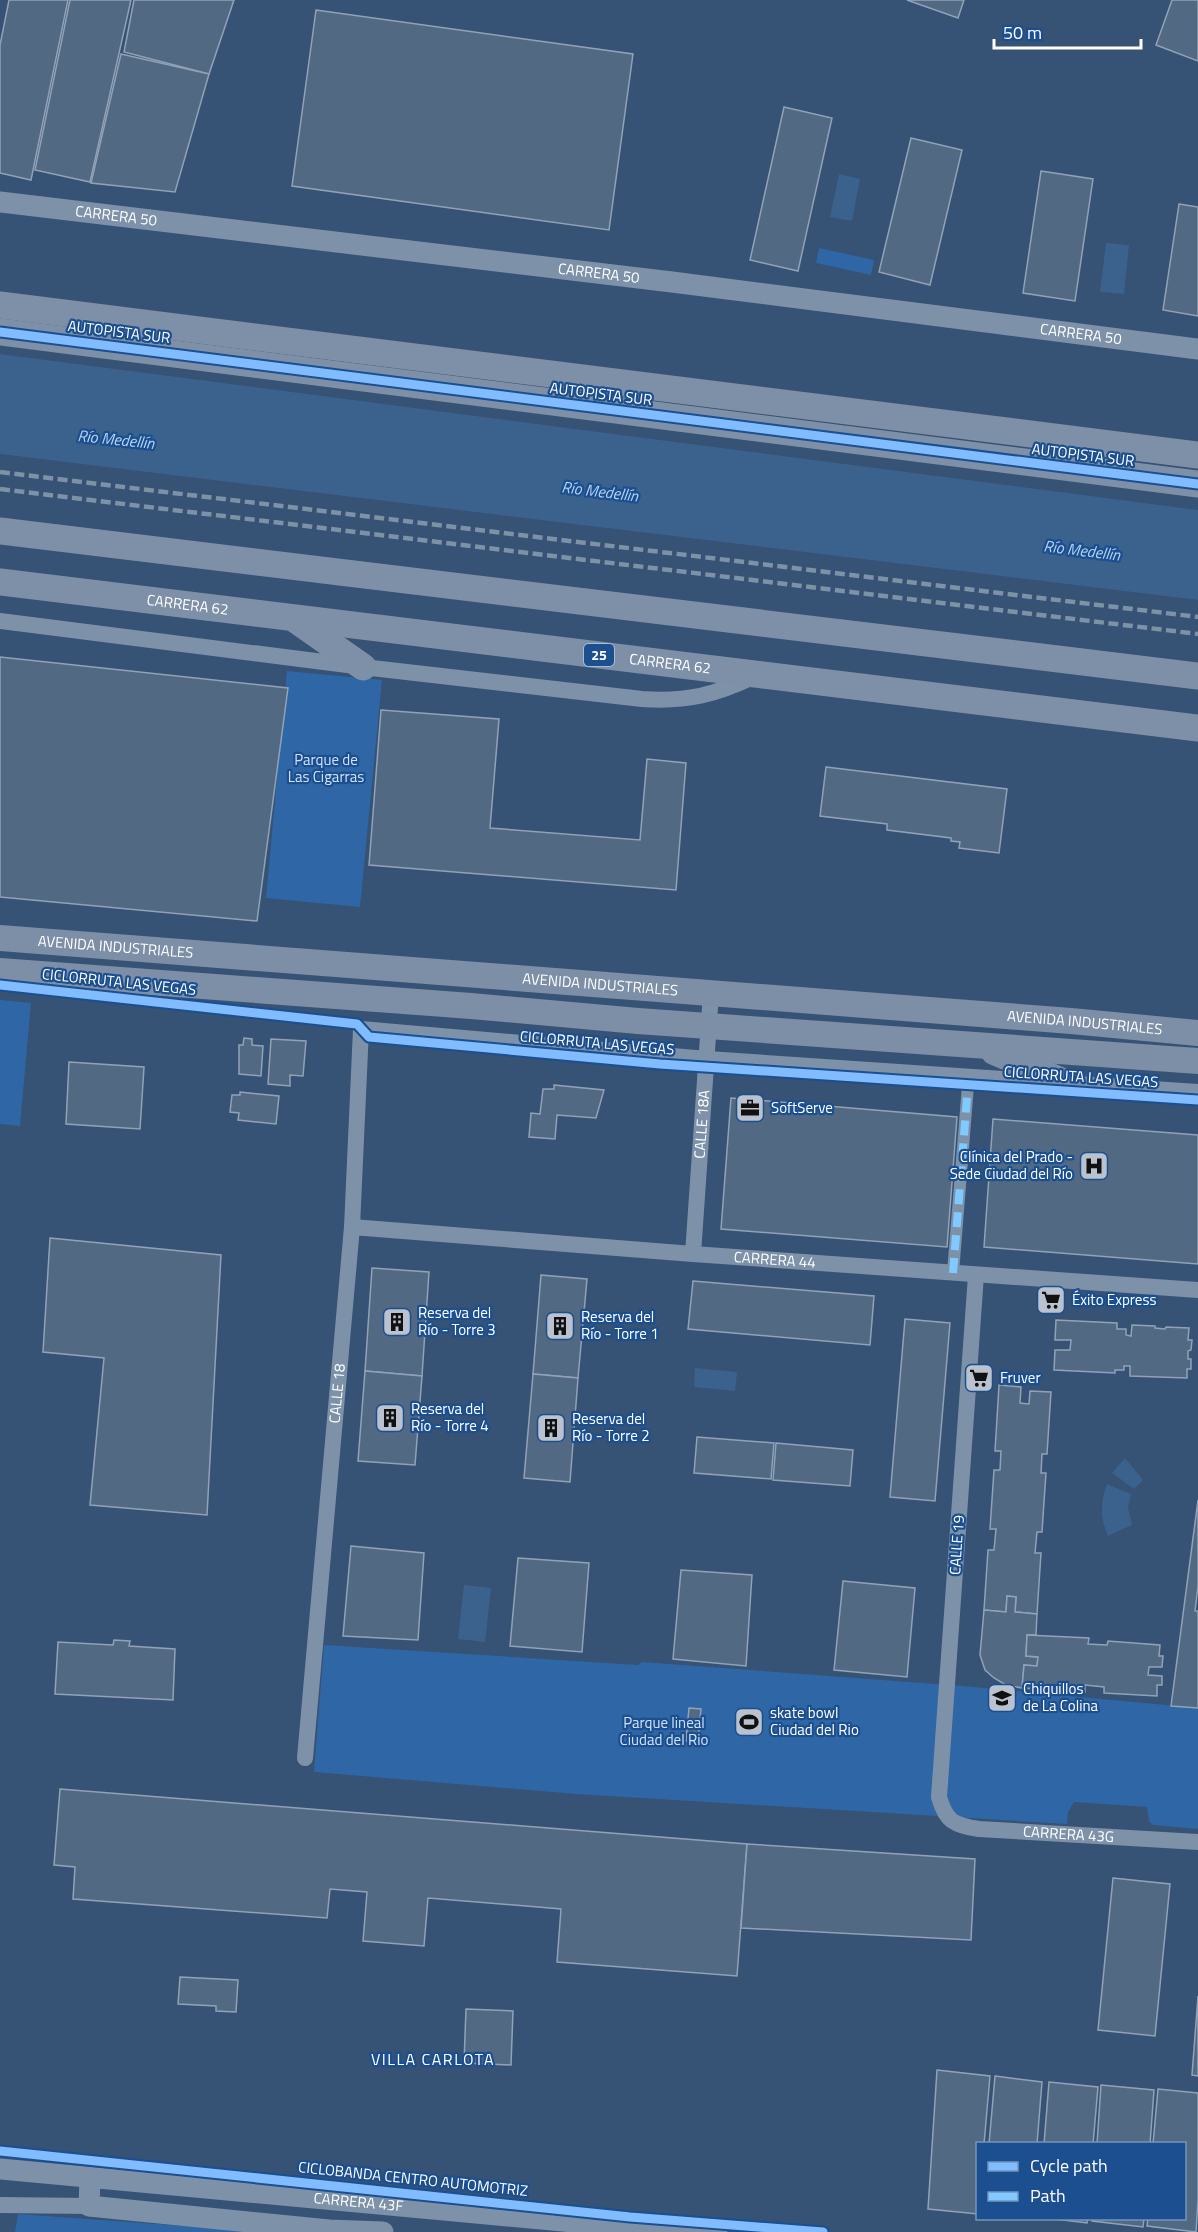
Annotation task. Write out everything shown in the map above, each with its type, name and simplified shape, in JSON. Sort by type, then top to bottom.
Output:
[{"type":"highway","name":"AUTOPISTA SUR","points":[[0,305],[1198,455]]},
{"type":"highway","name":"AUTOPISTA SUR","points":[[0,332],[1198,484]]},
{"type":"highway","points":[[0,531],[1198,676]]},
{"type":"highway","name":"CARRERA 62","points":[[0,582],[1198,728]]},
{"type":"highway","points":[[293,618],[363,667]]},
{"type":"main road","name":"AVENIDA INDUSTRIALES","points":[[0,938],[1198,1033]]},
{"type":"main road","name":"AVENIDA INDUSTRIALES","points":[[0,971],[1198,1061]]},
{"type":"main road","points":[[975,1044],[1065,1082]]},
{"type":"street","name":"CARRERA 50","points":[[0,202],[1198,349]]},
{"type":"street","points":[[0,621],[363,667],[665,700],[688,698],[725,690],[758,674]]},
{"type":"street","name":"CALLE 18A","points":[[693,1254],[711,993]]},
{"type":"street","name":"CALLE 18","points":[[304,1758],[352,1227],[361,1029],[707,1059]]},
{"type":"street","points":[[707,1059],[1198,1092]]},
{"type":"street","points":[[953,1273],[968,1085]]},
{"type":"street","name":"CARRERA 44","points":[[352,1227],[1198,1290]]},
{"type":"street","name":"CALLE 19","points":[[944,1814],[939,1797],[976,1275]]},
{"type":"street","name":"CARRERA 43G","points":[[944,1814],[958,1825],[979,1829],[1198,1842]]},
{"type":"street","name":"CARRERA 43F","points":[[0,2169],[638,2228],[717,2232]]},
{"type":"street","points":[[89,2206],[90,2178]]},
{"type":"street","name":"CARRERA 43F","points":[[0,2205],[89,2206],[329,2230],[383,2232]]},
{"type":"green space","points":[[819,248],[874,260],[871,275],[816,263]]},
{"type":"green space","name":"Parque de Las Cigarras","points":[[287,671],[382,680],[360,907],[266,898]]},
{"type":"green space","points":[[0,1000],[31,1003],[20,1126],[0,1124]]},
{"type":"green space","name":"Parque lineal Ciudad del Rio","points":[[324,1645],[638,1665],[642,1662],[963,1686],[1198,1708],[1198,1829],[1153,1825],[1149,1821],[1147,1807],[1074,1802],[1068,1812],[1067,1824],[576,1794],[314,1772]]},
{"type":"green space","points":[[18,2214],[266,2232],[15,2232]]},
{"type":"water","points":[[839,174],[860,179],[852,221],[830,217]]},
{"type":"water","points":[[1106,243],[1129,245],[1124,294],[1100,292]]},
{"type":"water","name":"Río Medellín","points":[[0,354],[1198,510],[1198,600],[0,454]]},
{"type":"water","points":[[695,1368],[737,1372],[735,1391],[694,1387]]},
{"type":"water","points":[[1125,1458],[1143,1480],[1134,1489],[1112,1473]]},
{"type":"water","points":[[1107,1484],[1131,1494],[1128,1507],[1132,1525],[1108,1536],[1103,1523],[1102,1510]]},
{"type":"water","points":[[464,1585],[491,1588],[485,1642],[458,1639]]},
{"type":"building","points":[[9,0],[68,0],[31,180],[0,173],[0,45]]},
{"type":"building","points":[[70,0],[131,0],[90,182],[35,170]]},
{"type":"building","points":[[134,0],[234,0],[209,74],[124,52]]},
{"type":"building","points":[[907,0],[964,0],[958,18]]},
{"type":"building","points":[[1172,0],[1198,0],[1198,61],[1156,45]]},
{"type":"building","points":[[316,10],[633,54],[609,230],[292,186]]},
{"type":"building","points":[[121,54],[209,74],[175,192],[91,183]]},
{"type":"building","points":[[784,107],[832,118],[798,271],[750,260]]},
{"type":"building","points":[[911,138],[962,150],[930,285],[879,272]]},
{"type":"building","points":[[1041,171],[1093,179],[1075,301],[1023,293]]},
{"type":"building","points":[[1179,204],[1198,207],[1198,316],[1163,310]]},
{"type":"building","points":[[0,657],[288,688],[257,921],[0,897]]},
{"type":"building","points":[[381,710],[499,719],[490,828],[640,840],[647,759],[686,763],[676,890],[369,865]]},
{"type":"building","points":[[826,767],[1007,789],[999,853],[959,848],[960,842],[951,841],[951,838],[887,830],[887,824],[820,816]]},
{"type":"building","points":[[244,1038],[252,1039],[252,1045],[263,1046],[261,1076],[239,1074],[239,1045],[243,1045]]},
{"type":"building","points":[[271,1039],[306,1041],[303,1076],[290,1075],[290,1086],[268,1084]]},
{"type":"building","points":[[69,1062],[144,1067],[140,1129],[66,1124]]},
{"type":"building","points":[[554,1085],[604,1090],[596,1118],[557,1115],[555,1139],[529,1137],[531,1113],[540,1114],[543,1089],[554,1089]]},
{"type":"building","points":[[240,1092],[279,1096],[276,1124],[238,1120],[239,1113],[230,1112],[232,1095],[240,1095]]},
{"type":"building","points":[[731,1098],[957,1117],[947,1247],[721,1229]]},
{"type":"building","name":"Clínica del Prado - Sede Ciudad del Río","points":[[993,1119],[1198,1135],[1198,1264],[984,1247]]},
{"type":"building","points":[[50,1238],[221,1255],[207,1515],[90,1505],[104,1358],[43,1352]]},
{"type":"building","name":"Reserva del Río - Torre 3","points":[[372,1268],[429,1272],[422,1376],[365,1371]]},
{"type":"building","name":"Reserva del Río - Torre 1","points":[[541,1275],[587,1279],[578,1378],[533,1374]]},
{"type":"building","points":[[693,1281],[874,1296],[870,1345],[688,1329]]},
{"type":"building","points":[[905,1319],[950,1323],[935,1501],[890,1497]]},
{"type":"building","points":[[1056,1320],[1117,1323],[1117,1329],[1126,1329],[1126,1335],[1131,1336],[1132,1325],[1165,1329],[1166,1327],[1189,1328],[1188,1340],[1192,1340],[1188,1359],[1191,1359],[1191,1369],[1187,1369],[1187,1378],[1130,1376],[1130,1366],[1124,1366],[1124,1370],[1115,1370],[1115,1373],[1054,1370],[1055,1350],[1070,1350],[1071,1340],[1055,1340]]},
{"type":"building","name":"Reserva del Río - Torre 4","points":[[365,1371],[422,1376],[415,1465],[358,1461]]},
{"type":"building","name":"Reserva del Río - Torre 2","points":[[533,1374],[578,1378],[570,1482],[524,1478]]},
{"type":"building","points":[[999,1385],[1021,1387],[1020,1403],[1029,1404],[1030,1391],[1051,1392],[1047,1454],[1042,1454],[1041,1473],[1046,1473],[1042,1532],[1037,1532],[1035,1553],[1041,1553],[1037,1614],[1015,1612],[1016,1597],[1007,1596],[1006,1612],[984,1610],[988,1550],[994,1550],[996,1529],[990,1529],[994,1470],[1000,1470],[1001,1451],[995,1451]]},
{"type":"building","points":[[697,1437],[774,1443],[771,1479],[694,1473]]},
{"type":"building","points":[[776,1443],[853,1450],[850,1486],[773,1480]]},
{"type":"building","points":[[1198,1500],[1198,1586],[1195,1611],[1198,1611],[1198,1708],[1171,1706]]},
{"type":"building","points":[[351,1546],[424,1553],[418,1640],[343,1636]]},
{"type":"building","points":[[518,1558],[589,1563],[582,1652],[510,1646]]},
{"type":"building","points":[[681,1570],[752,1575],[746,1666],[673,1659]]},
{"type":"building","points":[[843,1581],[915,1588],[907,1677],[834,1670]]},
{"type":"building","points":[[1007,1596],[1016,1597],[1015,1612],[1037,1614],[1036,1635],[1027,1635],[1026,1656],[1038,1657],[1037,1666],[1024,1665],[1022,1688],[1006,1685],[994,1678],[985,1670],[980,1655],[984,1610],[1006,1612]]},
{"type":"building","points":[[1027,1635],[1089,1638],[1088,1644],[1107,1645],[1108,1641],[1160,1645],[1159,1656],[1163,1656],[1162,1667],[1149,1667],[1148,1675],[1162,1676],[1162,1685],[1157,1685],[1157,1696],[1104,1693],[1104,1687],[1085,1685],[1085,1692],[1022,1688],[1024,1665],[1037,1666],[1038,1657],[1026,1656]]},
{"type":"building","points":[[114,1640],[130,1641],[129,1646],[175,1649],[173,1700],[55,1694],[58,1642],[113,1645]]},
{"type":"building","points":[[689,1708],[701,1709],[698,1742],[686,1741]]},
{"type":"building","points":[[60,1789],[747,1844],[737,1976],[557,1962],[561,1909],[428,1898],[424,1946],[363,1941],[367,1892],[330,1889],[327,1918],[73,1899],[75,1867],[54,1865]]},
{"type":"building","points":[[747,1844],[975,1859],[971,1940],[741,1928]]},
{"type":"building","points":[[1113,1878],[1170,1884],[1155,2036],[1098,2030]]},
{"type":"building","points":[[180,1977],[238,1980],[236,2012],[216,2011],[216,2006],[178,2004]]},
{"type":"building","points":[[1198,1996],[1198,2076],[1192,2075]]},
{"type":"building","points":[[466,2009],[513,2011],[511,2065],[464,2063]]},
{"type":"building","points":[[937,2070],[990,2076],[984,2142],[976,2142],[976,2214],[928,2209]]},
{"type":"building","points":[[995,2076],[1042,2082],[1037,2142],[989,2142]]},
{"type":"building","points":[[1049,2082],[1098,2087],[1093,2142],[1044,2142]]},
{"type":"building","points":[[1101,2085],[1154,2090],[1150,2142],[1097,2142]]},
{"type":"building","points":[[1158,2089],[1198,2093],[1196,2232],[1147,2226],[1148,2220],[1186,2220],[1186,2142],[1153,2142]]},
{"type":"building","points":[[1062,2220],[1087,2220],[1087,2223]]},
{"type":"building","points":[[1092,2220],[1144,2220],[1143,2227]]},
{"type":"railway","points":[[0,472],[1198,617]]},
{"type":"railway","points":[[0,489],[1198,634]]},
{"type":"marked path","points":[[953,1273],[968,1085]]},
{"type":"cycle path","points":[[0,332],[1198,484]]},
{"type":"cycle path","name":"CICLORRUTA LAS VEGAS","points":[[0,985],[357,1024],[369,1037],[660,1064],[1198,1100]]},
{"type":"cycle path","name":"CICLOBANDA CENTRO AUTOMOTRIZ","points":[[0,2151],[630,2217],[823,2232]]},
{"type":"place","name":"SoftServe","points":[[750,1108]]},
{"type":"place","name":"Clínica del Prado - Sede Ciudad del Río","points":[[1094,1166]]},
{"type":"place","name":"Éxito Express","points":[[1051,1300]]},
{"type":"place","name":"Reserva del Río - Torre 3","points":[[397,1322]]},
{"type":"place","name":"Reserva del Río - Torre 1","points":[[560,1326]]},
{"type":"place","name":"Fruver","points":[[979,1378]]},
{"type":"place","name":"Reserva del Río - Torre 4","points":[[390,1418]]},
{"type":"place","name":"Reserva del Río - Torre 2","points":[[551,1428]]},
{"type":"place","name":"Chiquillos de La Colina","points":[[1002,1698]]},
{"type":"place","name":"skate bowl Ciudad del Rio","points":[[749,1722]]},
{"type":"district","name":"VILLA CARLOTA","points":[[433,2059]]}]
